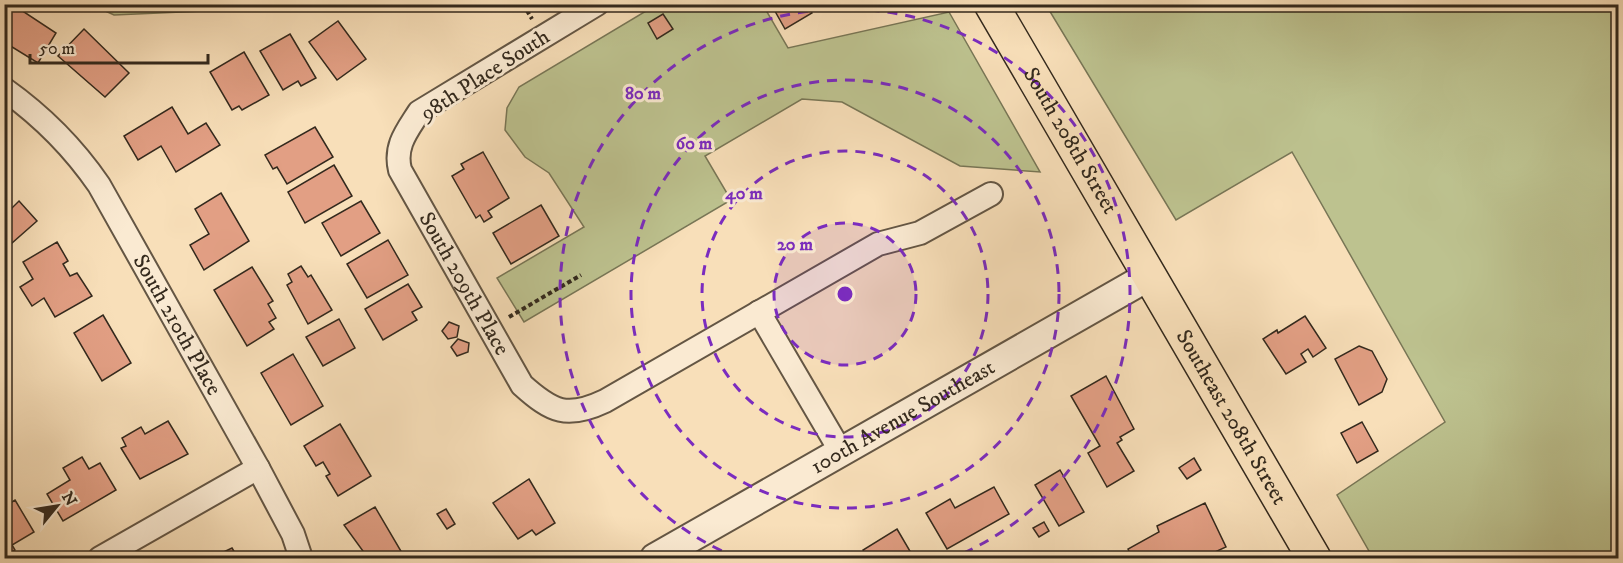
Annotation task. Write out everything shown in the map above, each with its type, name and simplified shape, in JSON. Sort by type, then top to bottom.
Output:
[{"type":"main road","name":"South 208th Street","points":[[991,4],[1149,276]]},
{"type":"main road","name":"Southeast 208th Street","points":[[1149,276],[1304,555]]},
{"type":"street","name":"98th Place South","points":[[408,130],[419,112],[597,4]]},
{"type":"street","name":"South 210th Place","points":[[4,89],[30,107],[78,153],[99,185],[258,468],[293,534],[301,558]]},
{"type":"street","name":"South 209th Place","points":[[408,130],[399,147],[400,170],[522,385],[549,406],[571,413],[605,401],[759,312]]},
{"type":"street","points":[[841,452],[759,312],[878,244],[920,233],[991,194]]},
{"type":"street","name":"100th Avenue Southeast","points":[[655,558],[1149,276]]},
{"type":"street","points":[[100,558],[258,468]]},
{"type":"path","points":[[490,328],[581,275]]},
{"type":"green space","points":[[92,5],[216,5],[204,11],[114,15]]},
{"type":"green space","points":[[656,5],[763,5],[788,48],[949,12],[1040,172],[960,166],[842,102],[802,99],[705,156],[731,200],[524,322],[497,278],[584,227],[549,173],[525,157],[505,130],[507,108],[519,87]]},
{"type":"green space","points":[[1046,5],[1609,5],[1618,20],[1618,558],[1373,558],[1337,495],[1445,422],[1292,152],[1176,220]]},
{"type":"building","points":[[4,4],[12,4],[56,33],[38,63],[4,42]]},
{"type":"building","points":[[771,4],[808,4],[812,13],[785,29]]},
{"type":"building","points":[[663,14],[673,29],[657,39],[648,23]]},
{"type":"building","points":[[338,21],[366,59],[337,80],[309,42]]},
{"type":"building","points":[[84,29],[129,73],[105,97],[58,56]]},
{"type":"building","points":[[290,34],[316,78],[301,86],[298,81],[283,90],[260,51]]},
{"type":"building","points":[[244,52],[269,95],[242,110],[239,106],[232,110],[210,72]]},
{"type":"building","points":[[172,107],[188,134],[206,123],[220,145],[176,172],[161,146],[138,160],[124,136]]},
{"type":"building","points":[[315,127],[333,157],[287,184],[277,167],[273,169],[265,155]]},
{"type":"building","points":[[483,152],[509,198],[488,211],[492,217],[484,222],[480,215],[476,218],[452,176],[464,169],[461,164]]},
{"type":"building","points":[[334,165],[352,196],[305,223],[288,192]]},
{"type":"building","points":[[221,193],[249,241],[204,270],[190,245],[209,234],[195,209]]},
{"type":"building","points":[[19,201],[37,221],[4,250],[4,203],[10,210]]},
{"type":"building","points":[[361,201],[380,233],[341,256],[322,223]]},
{"type":"building","points":[[541,205],[559,236],[511,264],[493,233]]},
{"type":"building","points":[[388,240],[408,275],[367,298],[347,264]]},
{"type":"building","points":[[57,242],[68,261],[63,264],[70,276],[77,273],[92,296],[55,317],[44,298],[32,306],[20,287],[33,279],[23,262]]},
{"type":"building","points":[[301,266],[308,277],[311,275],[332,310],[308,324],[287,285],[292,282],[288,274]]},
{"type":"building","points":[[252,267],[273,301],[268,304],[276,318],[269,322],[274,329],[247,346],[214,290]]},
{"type":"building","points":[[408,284],[422,307],[412,312],[417,320],[383,340],[365,309]]},
{"type":"building","points":[[103,315],[131,363],[102,381],[74,333]]},
{"type":"building","points":[[1305,316],[1326,348],[1313,357],[1308,349],[1301,354],[1306,362],[1286,374],[1263,339],[1277,330],[1278,333]]},
{"type":"building","points":[[339,319],[355,348],[323,366],[306,337]]},
{"type":"building","points":[[449,322],[459,326],[457,337],[448,339],[442,331]]},
{"type":"building","points":[[458,339],[469,343],[468,352],[457,356],[451,347]]},
{"type":"building","points":[[1359,346],[1372,351],[1387,379],[1382,392],[1359,405],[1335,359]]},
{"type":"building","points":[[293,354],[323,406],[291,425],[261,373]]},
{"type":"building","points":[[1106,376],[1134,429],[1120,437],[1122,440],[1117,443],[1134,471],[1107,487],[1088,453],[1100,446],[1071,396]]},
{"type":"building","points":[[168,421],[188,454],[140,479],[121,448],[126,446],[122,438],[141,427],[145,434]]},
{"type":"building","points":[[1362,422],[1378,451],[1357,463],[1341,433]]},
{"type":"building","points":[[340,424],[371,476],[338,496],[326,476],[330,474],[323,462],[316,466],[304,446]]},
{"type":"building","points":[[82,457],[89,469],[100,463],[116,490],[63,521],[47,494],[70,480],[63,468]]},
{"type":"building","points":[[1194,458],[1201,470],[1187,479],[1179,468]]},
{"type":"building","points":[[1060,470],[1084,512],[1059,526],[1035,485]]},
{"type":"building","points":[[529,479],[555,523],[536,535],[532,530],[518,539],[493,503]]},
{"type":"building","points":[[994,487],[1009,514],[947,549],[926,513],[950,499],[955,508]]},
{"type":"building","points":[[15,500],[34,532],[12,545],[15,550],[4,556],[4,507]]},
{"type":"building","points":[[1205,503],[1226,547],[1202,558],[1132,558],[1128,549],[1159,532],[1157,526]]},
{"type":"building","points":[[375,507],[405,558],[368,558],[344,525]]},
{"type":"building","points":[[446,509],[455,524],[447,529],[437,514]]},
{"type":"building","points":[[1044,522],[1049,531],[1039,537],[1033,528]]},
{"type":"building","points":[[897,529],[914,558],[857,558],[865,554],[863,550]]},
{"type":"building","points":[[232,548],[238,558],[211,558]]}]
